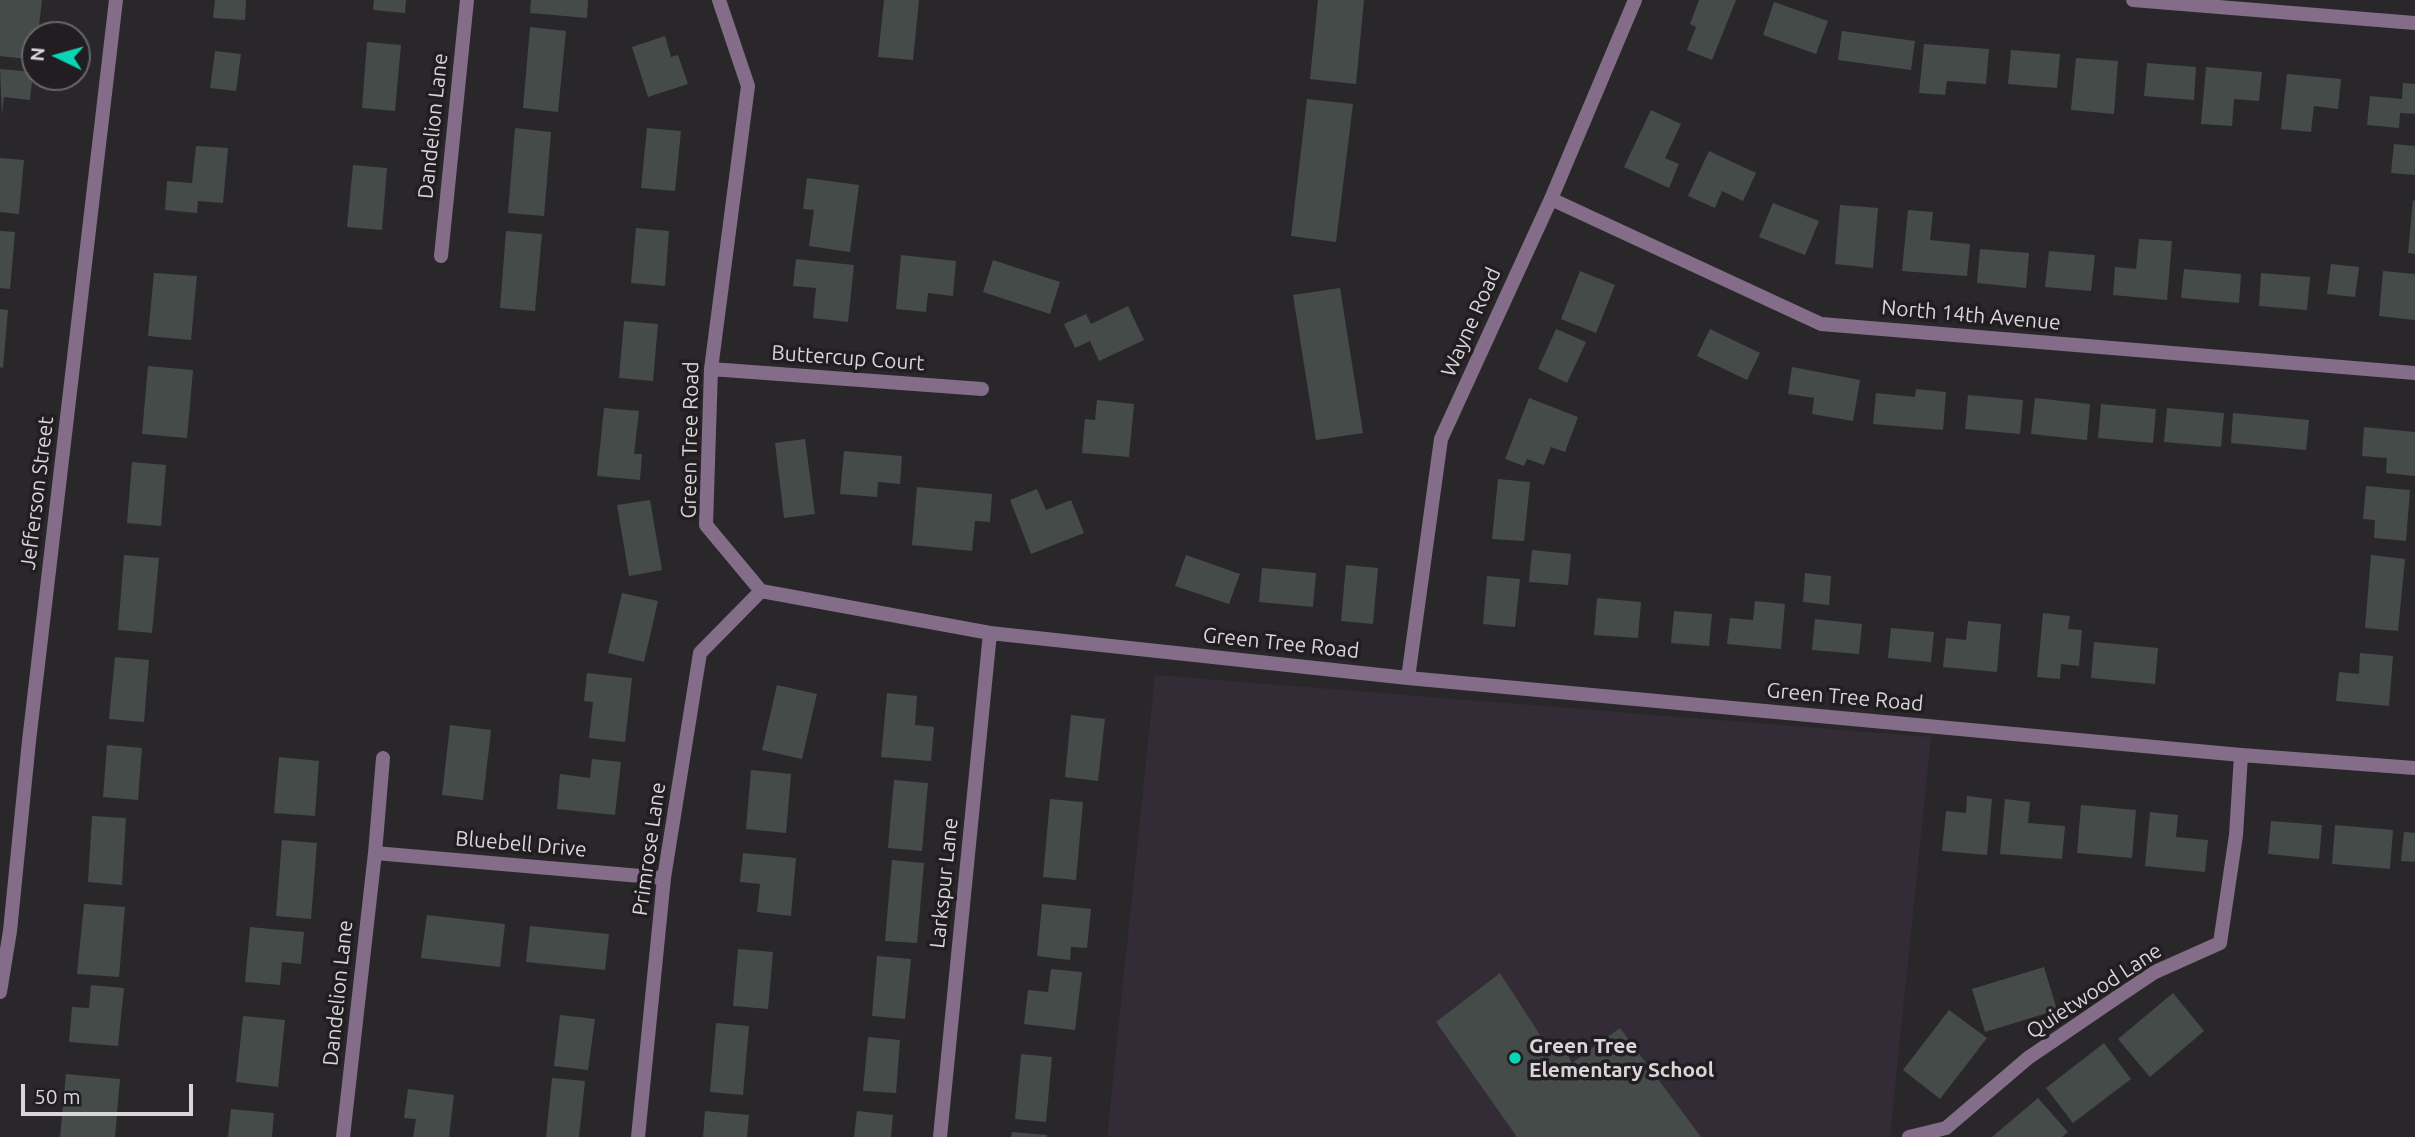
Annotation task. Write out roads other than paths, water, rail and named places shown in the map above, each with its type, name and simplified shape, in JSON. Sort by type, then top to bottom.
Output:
[{"type":"street","name":"Jefferson Street","points":[[0,992],[10,931],[29,741],[116,0]]},
{"type":"street","name":"Dandelion Lane","points":[[441,256],[467,0]]},
{"type":"street","name":"Green Tree Road","points":[[719,0],[748,86],[711,369],[706,525],[761,591],[990,633],[1408,678],[2241,755],[2415,768]]},
{"type":"street","name":"Wayne Road","points":[[1408,678],[1441,439],[1551,199],[1635,0]]},
{"type":"street","points":[[2133,0],[2415,23]]},
{"type":"street","name":"North 14th Avenue","points":[[1551,199],[1821,324],[2415,373]]},
{"type":"street","name":"Buttercup Court","points":[[711,369],[982,389]]},
{"type":"street","name":"Primrose Lane","points":[[638,1137],[664,878],[700,653],[761,591]]},
{"type":"street","name":"Larkspur Lane","points":[[940,1137],[990,633]]},
{"type":"street","name":"Quietwood Lane","points":[[1909,1137],[1946,1128],[2028,1058],[2126,991],[2155,972],[2220,943],[2236,835],[2241,755]]},
{"type":"street","name":"Dandelion Lane","points":[[343,1137],[383,758]]},
{"type":"street","name":"Bluebell Drive","points":[[375,853],[664,878]]},
{"type":"place","name":"Green Tree Elementary School","points":[[1515,1058]]}]
